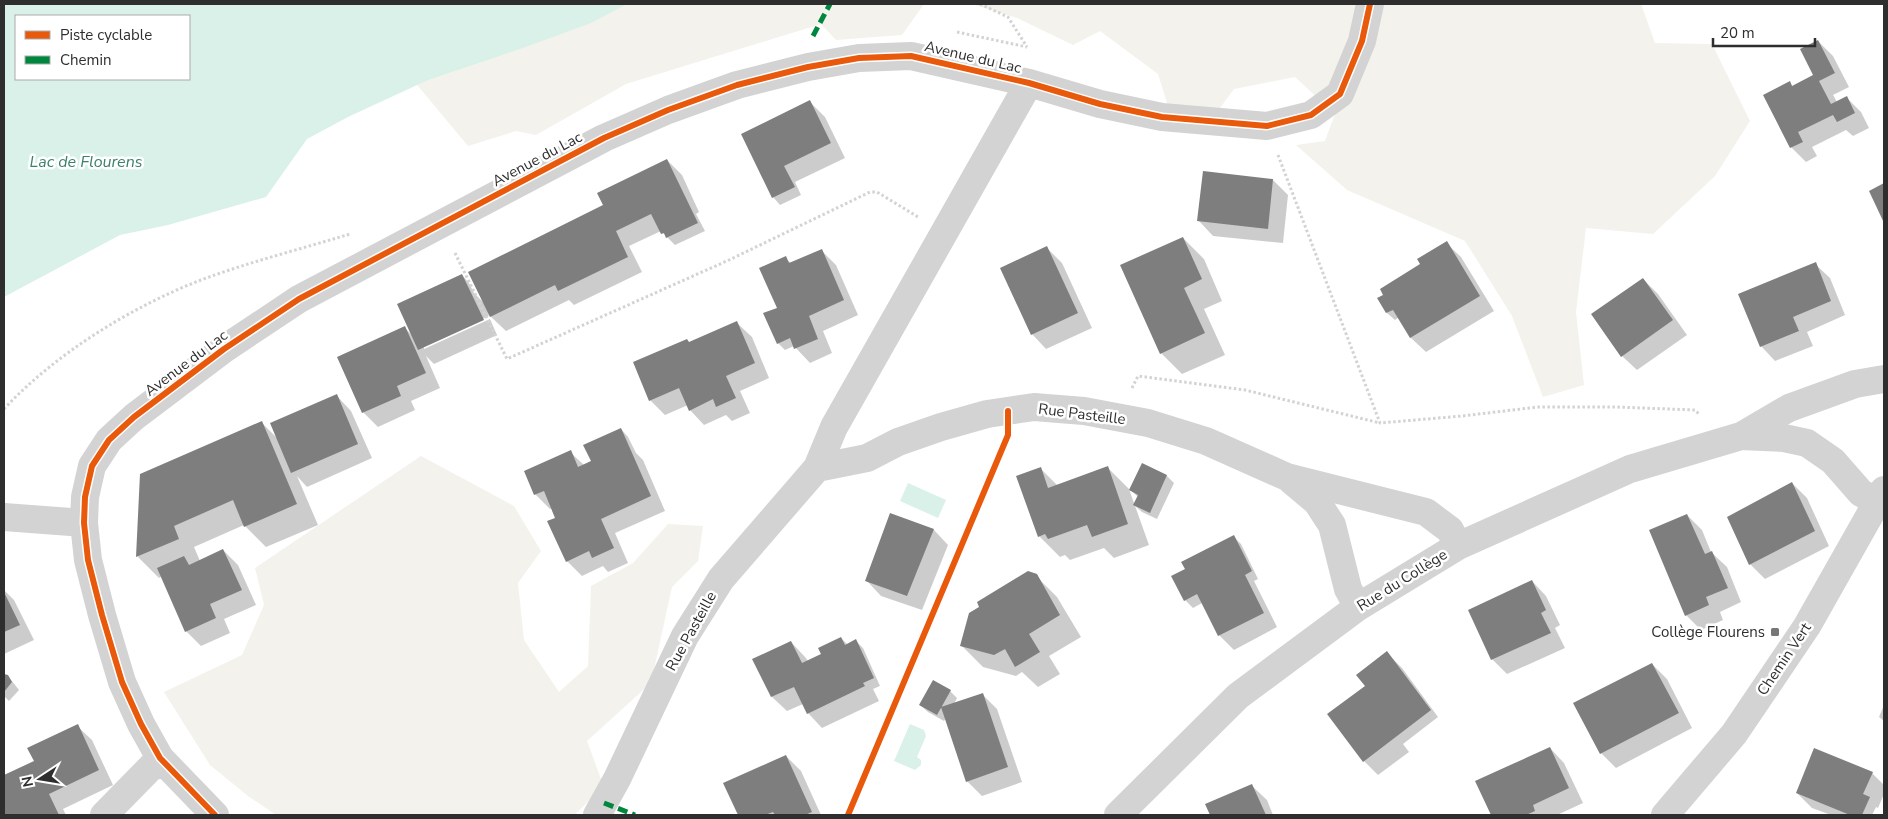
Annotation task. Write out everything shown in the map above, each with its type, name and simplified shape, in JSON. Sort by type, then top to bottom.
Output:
[{"type":"street","name":"Avenue du Lac","points":[[215,815],[160,758],[141,724],[122,682],[88,560],[84,523],[85,497],[92,466],[109,440],[134,417],[224,348],[299,299],[604,138],[668,110],[737,85],[808,67],[859,58],[911,56],[1029,83],[1100,104],[1162,116],[1267,126],[1311,115],[1340,94],[1362,41],[1370,4]]},
{"type":"street","name":"Rue Pasteille","points":[[597,815],[617,779],[685,636],[721,579],[817,468],[834,428],[1029,83]]},
{"type":"street","name":"Rue du Collège","points":[[1118,815],[1238,696],[1358,607],[1458,546],[1630,469],[1734,438],[1789,408],[1855,384],[1884,379]]},
{"type":"street","name":"Rue Pasteille","points":[[817,468],[867,458],[898,442],[987,414],[1034,407],[1084,411],[1148,423],[1206,441],[1286,477],[1426,512],[1450,530],[1458,546]]},
{"type":"street","name":"Rue du Collège","points":[[1734,438],[1784,438],[1808,443],[1833,461],[1861,493],[1881,495]]},
{"type":"street","name":"Rue Pasteille","points":[[1286,477],[1317,502],[1332,525],[1348,589],[1358,607]]},
{"type":"street","name":"Chemin Vert","points":[[1665,815],[1739,727],[1807,626],[1881,495]]},
{"type":"street","points":[[4,517],[84,523]]},
{"type":"street","points":[[104,815],[160,758]]},
{"type":"path","points":[[980,4],[1008,17],[1027,47]]},
{"type":"path","points":[[1267,126],[1380,423]]},
{"type":"path","points":[[440,224],[507,360],[720,264],[870,192],[877,192],[944,233]]},
{"type":"path","points":[[1117,417],[1138,376],[1245,390],[1380,423],[1538,407],[1694,410],[1734,438]]},
{"type":"shaded area","points":[[522,4],[924,4],[902,35],[836,40],[821,24],[626,84],[536,135],[516,131],[468,146],[418,86],[406,67]]},
{"type":"shaded area","points":[[972,4],[1641,4],[1655,43],[1712,44],[1750,121],[1715,176],[1653,234],[1586,228],[1576,312],[1584,385],[1543,397],[1512,316],[1465,241],[1347,190],[1296,145],[1325,141],[1335,114],[1295,77],[1234,89],[1206,127],[1173,122],[1158,74],[1100,31],[1073,45],[1017,18]]},
{"type":"shaded area","points":[[421,456],[514,506],[541,551],[518,583],[524,640],[559,692],[588,666],[591,586],[633,563],[668,524],[703,526],[698,561],[672,587],[651,683],[587,741],[604,787],[574,815],[276,815],[248,796],[210,765],[164,692],[242,655],[264,605],[255,568]]},
{"type":"water","name":"Lac de Flourens","points":[[4,4],[627,4],[591,23],[428,80],[348,117],[307,139],[266,197],[168,225],[120,235],[4,297]]},
{"type":"water","points":[[908,483],[946,500],[938,518],[900,501]]},
{"type":"water","points":[[910,724],[924,730],[926,736],[917,757],[921,760],[921,765],[915,770],[894,761]]},
{"type":"building","points":[[1818,40],[1835,73],[1819,81],[1831,104],[1847,96],[1855,113],[1837,122],[1833,115],[1798,132],[1803,142],[1790,148],[1763,95],[1790,81],[1792,86],[1813,75],[1800,49]]},
{"type":"building","points":[[810,100],[831,143],[784,166],[795,187],[772,198],[741,134]]},
{"type":"building","points":[[667,159],[698,223],[666,238],[664,233],[661,234],[651,214],[616,231],[628,257],[558,291],[555,285],[490,317],[468,272],[603,205],[597,193]]},
{"type":"building","points":[[1203,171],[1273,179],[1268,229],[1197,221]]},
{"type":"building","points":[[1884,183],[1884,223],[1869,191]]},
{"type":"building","points":[[1183,237],[1202,279],[1184,288],[1205,333],[1160,354],[1120,265]]},
{"type":"building","points":[[1447,241],[1480,296],[1410,338],[1393,310],[1386,313],[1377,298],[1383,295],[1380,289],[1420,264],[1417,259]]},
{"type":"building","points":[[1047,246],[1078,313],[1031,335],[1000,268]]},
{"type":"building","points":[[822,249],[844,300],[809,316],[818,339],[794,349],[790,338],[777,344],[763,313],[777,308],[759,268],[786,256],[789,263]]},
{"type":"building","points":[[1816,262],[1831,301],[1793,317],[1799,331],[1760,347],[1738,294]]},
{"type":"building","points":[[462,274],[484,320],[418,350],[397,304]]},
{"type":"building","points":[[1643,278],[1673,320],[1621,357],[1591,314]]},
{"type":"building","points":[[737,321],[755,363],[726,376],[736,398],[716,407],[713,399],[689,411],[679,388],[649,401],[633,362],[687,339],[689,342]]},
{"type":"building","points":[[405,326],[426,373],[397,386],[401,396],[362,413],[337,357]]},
{"type":"building","points":[[337,394],[358,444],[291,473],[270,423]]},
{"type":"building","points":[[262,421],[297,504],[244,527],[233,500],[174,526],[179,539],[136,557],[140,474]]},
{"type":"building","points":[[621,428],[651,496],[601,519],[614,548],[592,558],[589,551],[566,562],[547,521],[555,518],[544,491],[534,495],[524,471],[571,450],[578,467],[591,461],[583,445]]},
{"type":"building","points":[[1142,463],[1167,475],[1150,513],[1133,505],[1138,495],[1129,490]]},
{"type":"building","points":[[1108,466],[1128,524],[1092,537],[1087,525],[1048,539],[1045,534],[1038,537],[1016,476],[1041,467],[1048,488]]},
{"type":"building","points":[[1792,482],[1815,531],[1749,565],[1727,517]]},
{"type":"building","points":[[890,513],[934,529],[907,596],[865,581]]},
{"type":"building","points":[[1687,514],[1705,554],[1712,551],[1728,588],[1706,597],[1709,605],[1685,616],[1649,530]]},
{"type":"building","points":[[1234,535],[1252,571],[1245,575],[1264,613],[1218,636],[1197,594],[1184,601],[1171,576],[1185,569],[1181,562]]},
{"type":"building","points":[[223,549],[242,590],[210,604],[216,618],[185,632],[157,568],[184,556],[189,565]]},
{"type":"building","points":[[1028,571],[1037,574],[1060,615],[1029,634],[1040,652],[1015,667],[1005,649],[994,655],[960,646],[969,613],[979,607],[977,602]]},
{"type":"building","points":[[1532,580],[1546,610],[1541,613],[1551,633],[1491,660],[1468,610]]},
{"type":"building","points":[[4,592],[20,625],[4,632]]},
{"type":"building","points":[[841,637],[845,645],[856,639],[874,678],[863,683],[865,686],[807,714],[794,687],[771,697],[752,659],[791,641],[802,663],[821,654],[818,648]]},
{"type":"building","points":[[1387,651],[1431,710],[1363,762],[1327,714],[1365,686],[1356,675]]},
{"type":"building","points":[[1652,663],[1679,713],[1600,754],[1573,703]]},
{"type":"building","points":[[4,674],[8,675],[12,682],[4,692]]},
{"type":"building","points":[[933,680],[951,690],[937,715],[919,705]]},
{"type":"building","points":[[983,693],[1008,767],[966,782],[941,707]]},
{"type":"building","points":[[78,724],[99,770],[49,794],[59,815],[4,815],[4,775],[34,761],[27,748]]},
{"type":"building","points":[[1550,747],[1569,788],[1533,805],[1535,811],[1526,815],[1491,815],[1475,781]]},
{"type":"building","points":[[1814,748],[1873,772],[1863,794],[1870,797],[1862,815],[1850,815],[1796,793]]},
{"type":"building","points":[[786,755],[812,812],[805,815],[775,815],[773,812],[765,815],[738,815],[723,783]]},
{"type":"building","points":[[1252,784],[1266,815],[1210,815],[1205,804]]},
{"type":"marked path","points":[[813,36],[830,4]]},
{"type":"marked path","points":[[604,803],[635,815]]},
{"type":"cycle path","points":[[215,815],[160,758],[141,724],[122,682],[88,560],[84,523],[85,497],[92,466],[109,440],[134,417],[224,349],[299,299],[604,138],[668,110],[737,85],[808,67],[859,58],[911,56],[1029,83],[1100,104],[1162,117],[1267,126],[1311,115],[1340,94],[1362,41],[1370,4]]},
{"type":"cycle path","points":[[848,815],[1008,435],[1008,411]]},
{"type":"place","name":"Collège Flourens","points":[[1775,632]]}]
